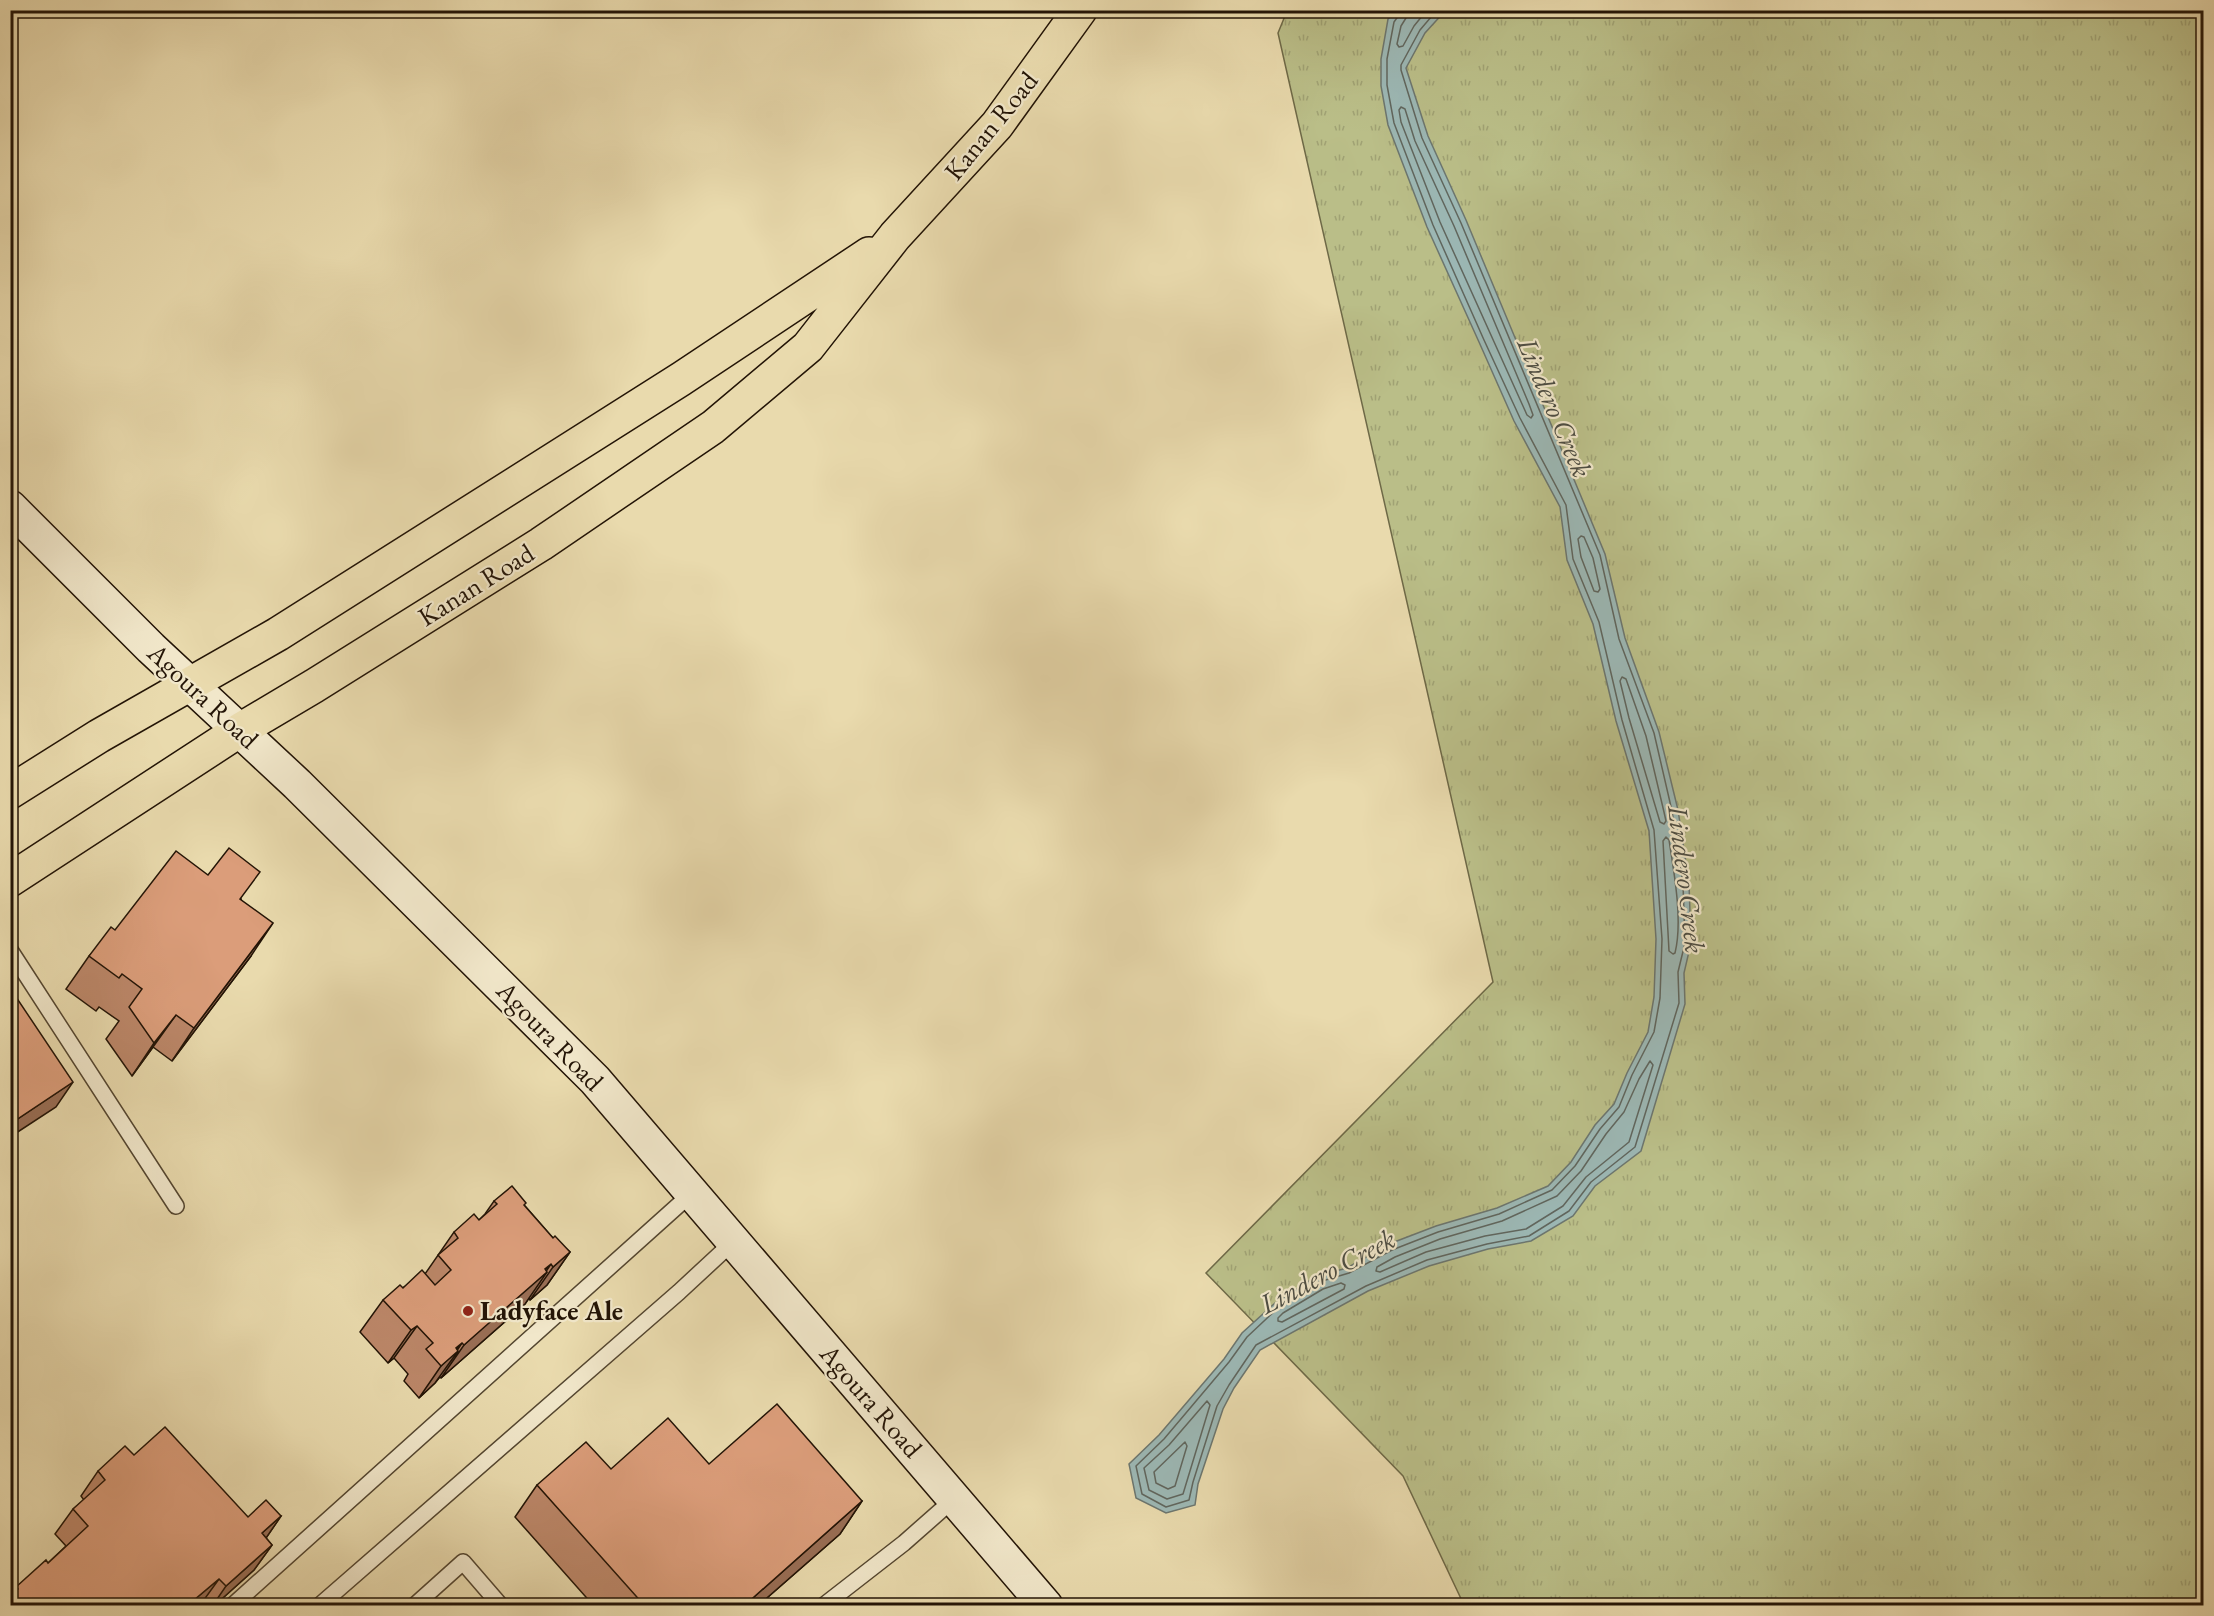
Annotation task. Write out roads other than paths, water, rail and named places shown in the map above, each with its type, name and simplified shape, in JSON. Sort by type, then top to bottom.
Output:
[{"type":"main road","name":"Kanan Road","points":[[10,880],[240,730],[541,544],[713,427],[808,347],[895,236],[997,125],[1080,10]]},
{"type":"main road","name":"Kanan Road","points":[[10,792],[99,736],[278,634],[681,380],[895,236]]},
{"type":"main road","name":"Agoura Road","points":[[10,507],[190,685],[297,784],[595,1080],[1046,1605]]},
{"type":"lane","points":[[10,950],[176,1206]]},
{"type":"lane","points":[[232,1605],[692,1193]]},
{"type":"lane","points":[[319,1605],[679,1292],[734,1241]]},
{"type":"lane","points":[[823,1605],[904,1543],[955,1498]]},
{"type":"lane","points":[[414,1605],[463,1562],[501,1605]]},
{"type":"water","name":"Lindero Creek","points":[[1395,11],[1445,11],[1425,33],[1406,68],[1428,136],[1466,220],[1605,554],[1625,638],[1659,732],[1678,810],[1689,883],[1691,943],[1684,973],[1685,1004],[1641,1151],[1595,1186],[1573,1216],[1531,1241],[1488,1249],[1429,1266],[1368,1291],[1260,1350],[1234,1388],[1223,1409],[1198,1484],[1195,1505],[1166,1513],[1136,1498],[1129,1464],[1159,1435],[1224,1359],[1242,1333],[1275,1303],[1317,1276],[1347,1268],[1389,1244],[1436,1226],[1497,1208],[1548,1186],[1571,1162],[1595,1125],[1614,1104],[1648,1032],[1654,997],[1656,939],[1649,831],[1616,721],[1593,624],[1567,560],[1560,507],[1514,421],[1427,227],[1388,125],[1381,86],[1381,59],[1388,19]]},
{"type":"place","name":"Ladyface Ale","points":[[468,1311]]}]
